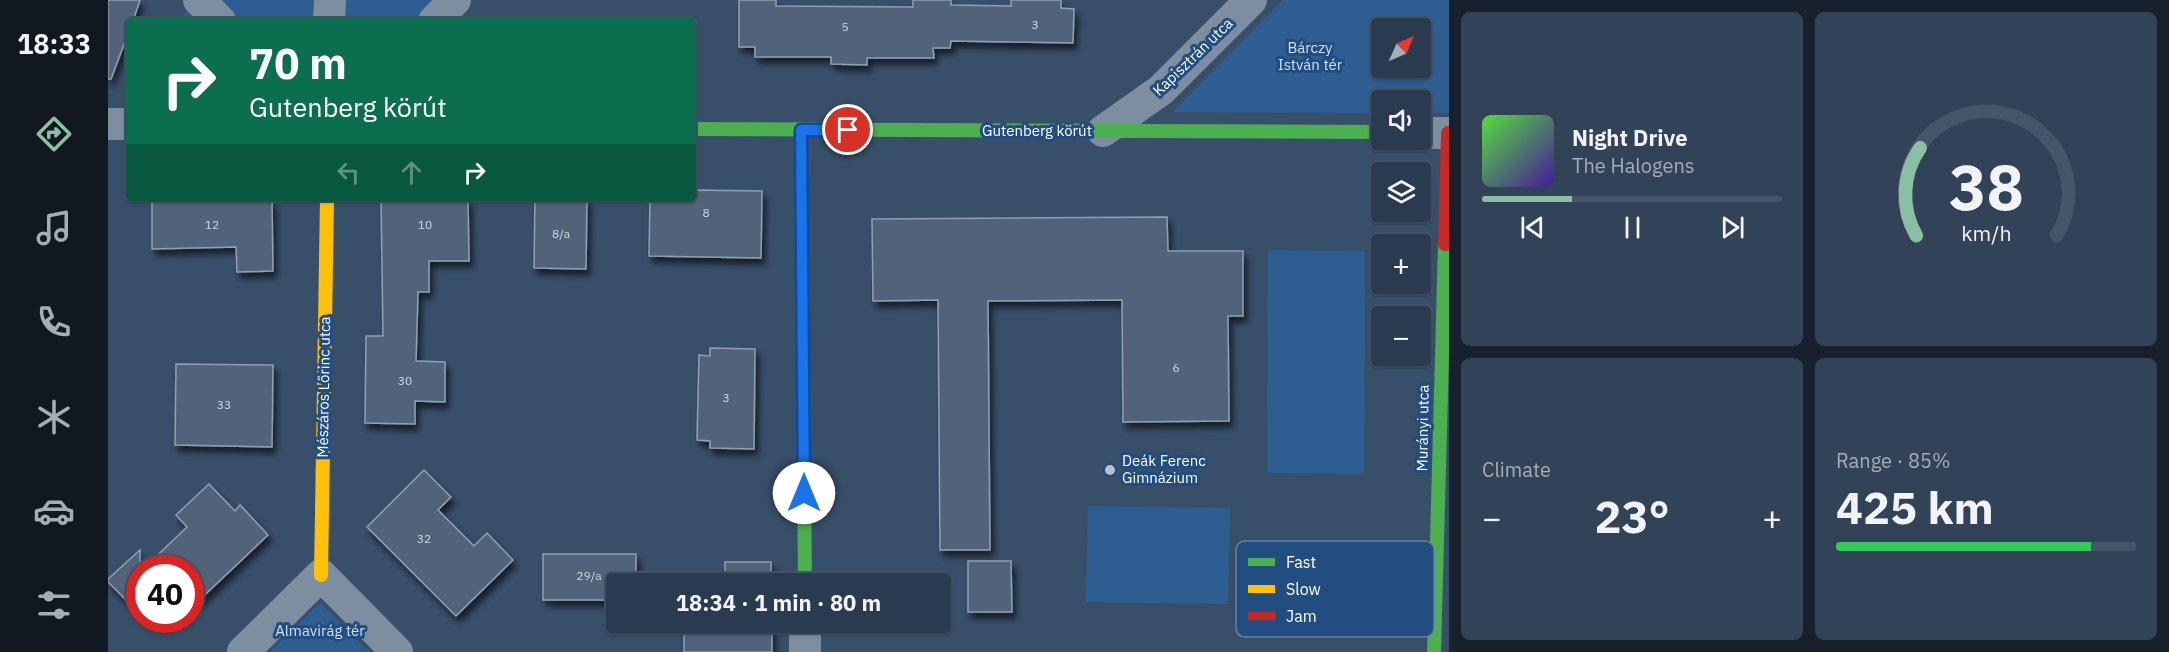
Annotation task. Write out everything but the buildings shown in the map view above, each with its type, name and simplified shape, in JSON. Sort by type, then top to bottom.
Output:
[{"type":"street","points":[[199,0],[217,18]]},
{"type":"street","points":[[329,18],[330,0]]},
{"type":"street","points":[[437,18],[455,0]]},
{"type":"street","name":"Kapisztrán utca","points":[[1103,131],[1161,90],[1251,0]]},
{"type":"street","points":[[108,124],[126,124]]},
{"type":"street","name":"Gutenberg körút","points":[[696,129],[1371,132]]},
{"type":"street","points":[[801,130],[805,573]]},
{"type":"street","name":"Murányi utca","points":[[1434,652],[1439,133]]},
{"type":"street","name":"Mészáros Lőrinc utca","points":[[321,575],[327,201]]},
{"type":"street","points":[[243,652],[321,575],[397,652]]},
{"type":"street","points":[[805,633],[805,652]]},
{"type":"green space","points":[[190,0],[455,0],[465,18],[183,18]]},
{"type":"green space","name":"Bárczy István tér","points":[[1283,0],[1449,0],[1449,113],[1431,113],[1431,90],[1371,90],[1371,113],[1172,112]]},
{"type":"green space","points":[[1268,250],[1365,251],[1364,474],[1267,473]]},
{"type":"green space","points":[[1088,506],[1230,508],[1228,604],[1086,602]]},
{"type":"green space","name":"Almavirág tér","points":[[320,603],[369,652],[270,652]]},
{"type":"traffic: fast","points":[[696,129],[1371,132]]},
{"type":"traffic: fast","points":[[801,130],[805,573]]},
{"type":"traffic: fast","points":[[1434,652],[1445,244]]},
{"type":"traffic: slow","points":[[321,575],[327,201]]},
{"type":"traffic: jam","points":[[1445,244],[1448,133]]},
{"type":"place","name":"Deák Ferenc Gimnázium","points":[[1110,470]]},
{"type":"route","points":[[804,493],[801,130],[848,130]]}]
